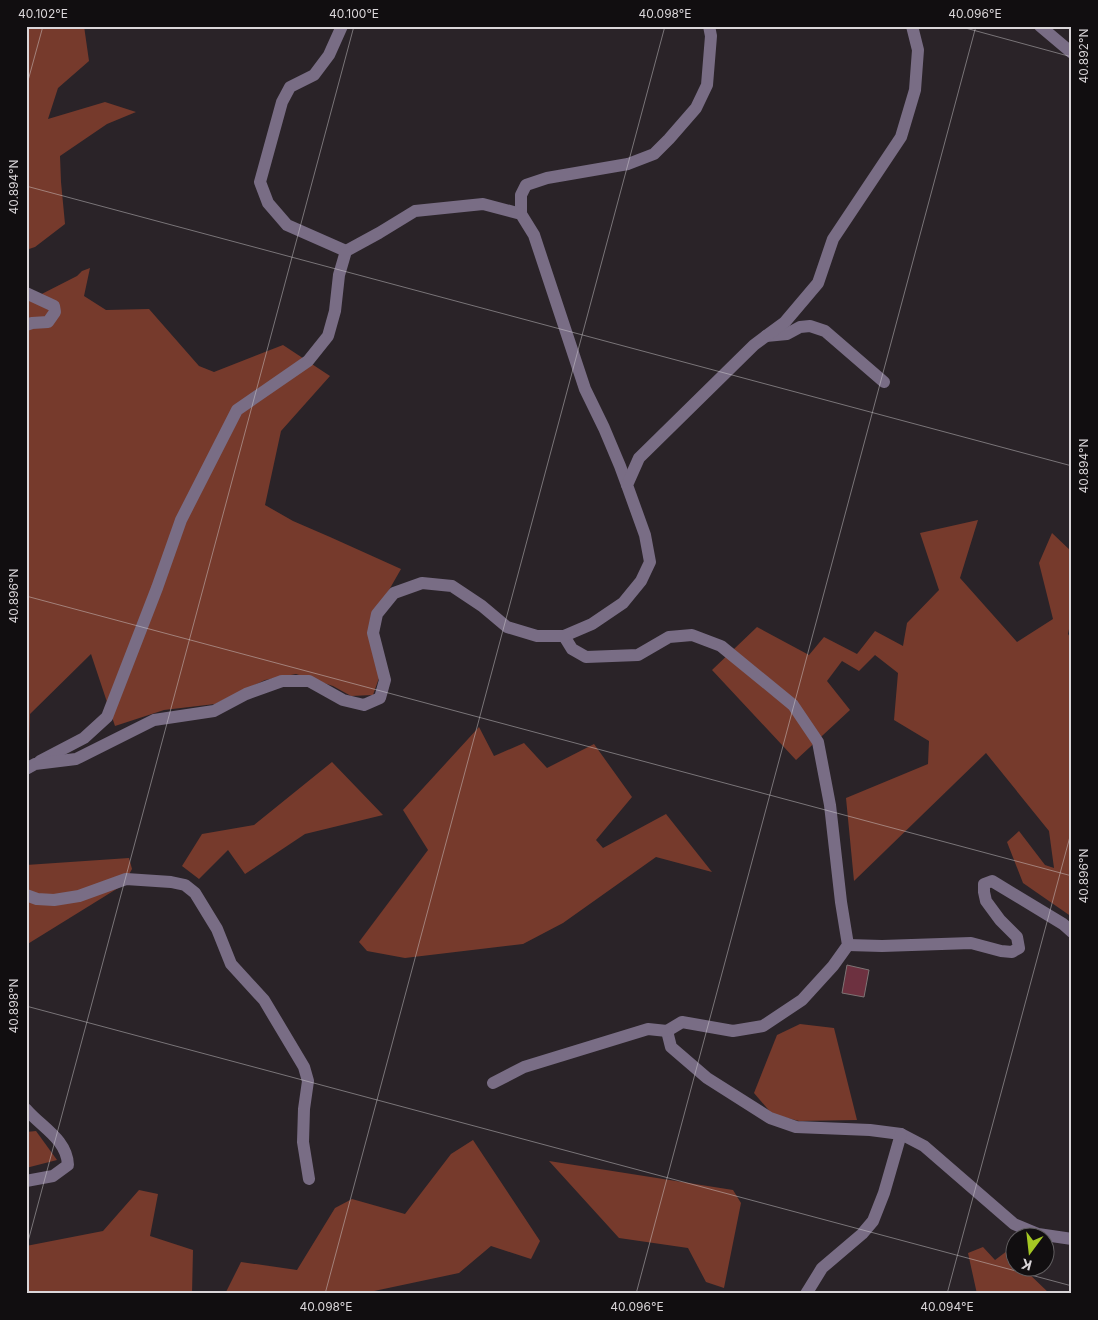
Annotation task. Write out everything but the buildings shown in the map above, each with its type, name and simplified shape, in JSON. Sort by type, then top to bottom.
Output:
[{"type":"street","points":[[342,26],[329,56],[314,75],[290,87],[282,102],[260,182],[268,203],[287,225],[346,251]]},
{"type":"street","points":[[31,766],[76,759],[154,720],[214,711],[246,694],[282,681],[309,681],[343,700],[364,705],[380,698],[385,680],[373,633],[377,614],[394,593],[422,583],[452,586],[482,606],[507,627],[537,636],[564,636],[592,624],[623,603],[641,581],[650,562],[645,535],[620,466],[585,389],[534,235],[521,214],[521,195],[526,185],[547,178],[628,164],[654,154],[696,108],[707,85],[711,36],[709,26]]},
{"type":"street","points":[[904,26],[918,52]]},
{"type":"street","points":[[627,485],[639,458],[754,344],[784,322],[818,282],[833,239],[901,137],[915,90],[918,52],[912,26]]},
{"type":"street","points":[[1040,26],[1072,53]]},
{"type":"street","points":[[31,766],[84,738],[107,717],[157,588],[180,520],[237,410],[308,361],[328,336],[335,311],[339,275],[346,251],[415,211],[483,204],[521,214]]},
{"type":"street","points":[[26,293],[54,306],[56,312],[48,322],[26,325]]},
{"type":"street","points":[[766,336],[787,334],[800,327],[810,326],[824,331],[884,382]]},
{"type":"street","points":[[493,1083],[524,1067],[648,1029],[667,1031],[682,1022],[734,1030],[763,1026],[802,1000],[833,966],[848,945],[830,805],[818,742],[793,705],[721,646],[692,635],[669,637],[638,655],[586,656],[572,649],[564,636]]},
{"type":"street","points":[[26,895],[37,899],[54,900],[80,896],[126,879],[171,882],[185,885],[195,893],[217,929],[231,964],[264,1000],[304,1067],[308,1081],[304,1109],[303,1142],[309,1179]]},
{"type":"street","points":[[848,945],[882,946],[971,943],[1012,952],[1019,948],[1017,937],[1000,920],[986,901],[984,884],[992,880],[1055,919],[1072,932]]},
{"type":"street","points":[[667,1031],[671,1047],[707,1078],[770,1118],[796,1127],[870,1130],[901,1134],[924,1146],[1014,1224],[1038,1234],[1072,1239]]},
{"type":"street","points":[[26,1109],[54,1135],[67,1155],[68,1165],[53,1176],[26,1181]]},
{"type":"street","points":[[806,1294],[822,1268],[862,1234],[872,1221],[884,1193],[901,1134]]},
{"type":"shaded area","points":[[26,26],[84,26],[89,61],[58,88],[48,119],[105,102],[136,112],[107,124],[60,156],[65,224],[35,247],[26,250]]},
{"type":"shaded area","points":[[90,268],[84,296],[106,310],[149,309],[199,366],[214,372],[283,345],[330,376],[281,431],[265,505],[293,521],[401,569],[369,625],[379,678],[373,695],[351,696],[333,686],[296,674],[265,680],[215,704],[164,710],[115,726],[91,654],[30,714],[29,755],[26,757],[26,302]]},
{"type":"shaded area","points":[[978,520],[960,578],[1017,642],[1053,619],[1039,563],[1052,533],[1072,552],[1072,614],[1068,634],[1072,640],[1072,917],[1023,883],[1007,842],[1019,831],[1045,865],[1054,868],[1049,831],[986,753],[854,881],[846,798],[928,764],[929,741],[894,720],[898,673],[875,655],[859,671],[842,661],[827,681],[850,710],[796,760],[712,670],[757,627],[809,655],[824,637],[857,654],[875,631],[903,646],[907,623],[939,590],[920,533]]},
{"type":"shaded area","points":[[479,727],[494,756],[524,743],[547,768],[594,744],[632,797],[596,840],[603,848],[666,814],[712,872],[656,857],[563,923],[523,944],[405,958],[367,951],[359,942],[428,850],[403,810]]},
{"type":"shaded area","points":[[332,762],[383,815],[305,834],[245,874],[228,850],[199,879],[182,866],[202,834],[254,825]]},
{"type":"shaded area","points":[[129,858],[132,869],[123,885],[26,945],[26,865]]},
{"type":"shaded area","points":[[800,1024],[834,1028],[857,1120],[799,1121],[772,1114],[754,1093],[777,1035]]},
{"type":"shaded area","points":[[36,1131],[57,1160],[26,1168],[26,1132]]},
{"type":"shaded area","points":[[473,1140],[540,1241],[531,1259],[491,1246],[459,1273],[360,1294],[225,1294],[241,1262],[297,1270],[335,1208],[352,1199],[405,1214],[451,1154]]},
{"type":"shaded area","points":[[549,1161],[733,1190],[741,1203],[724,1288],[706,1282],[688,1248],[619,1238]]},
{"type":"shaded area","points":[[139,1190],[158,1194],[150,1236],[193,1250],[192,1294],[26,1294],[26,1246],[103,1231]]},
{"type":"shaded area","points":[[983,1247],[995,1260],[1006,1252],[1006,1278],[1033,1278],[1050,1294],[977,1294],[968,1253]]}]
